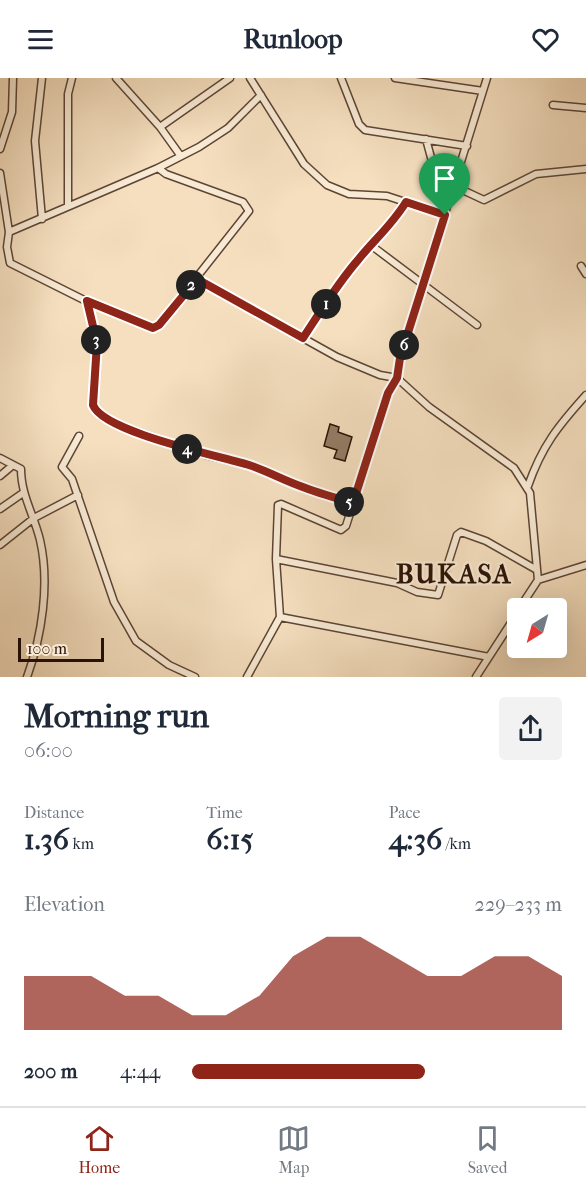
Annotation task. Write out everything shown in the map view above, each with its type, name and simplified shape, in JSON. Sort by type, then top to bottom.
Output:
[{"type":"street","points":[[0,149],[12,112],[13,78]]},
{"type":"street","points":[[42,78],[35,141],[42,219]]},
{"type":"street","points":[[68,206],[68,94],[72,78]]},
{"type":"street","points":[[116,78],[160,127],[180,155]]},
{"type":"street","points":[[160,127],[230,78]]},
{"type":"street","points":[[250,78],[304,164],[327,186],[349,194],[387,196],[445,215]]},
{"type":"street","points":[[340,78],[363,128],[467,146]]},
{"type":"street","points":[[395,78],[483,91]]},
{"type":"street","points":[[247,677],[280,617],[276,559],[279,504],[342,530],[353,503],[388,393],[397,378],[400,358],[487,78]]},
{"type":"street","points":[[9,232],[158,168],[209,142],[228,128],[261,95]]},
{"type":"street","points":[[554,105],[586,108]]},
{"type":"street","points":[[426,139],[433,165]]},
{"type":"street","points":[[0,173],[9,232],[7,247],[10,263],[87,301],[153,328],[159,325],[249,213],[248,206],[166,174],[158,168]]},
{"type":"street","points":[[454,186],[484,200],[536,174],[586,169]]},
{"type":"street","points":[[303,338],[336,288],[392,224],[406,202]]},
{"type":"street","points":[[372,246],[477,325]]},
{"type":"street","points":[[581,266],[586,274]]},
{"type":"street","points":[[197,279],[364,370],[397,378],[429,407],[500,457],[528,486]]},
{"type":"street","points":[[87,301],[97,343],[93,405],[101,416],[116,424],[206,455],[252,466],[304,488],[353,503]]},
{"type":"street","points":[[526,598],[538,580],[528,486],[551,436],[562,419],[586,395]]},
{"type":"street","points":[[79,436],[62,467],[72,479],[114,602],[136,641],[169,664],[195,677]]},
{"type":"street","points":[[0,458],[21,469],[23,493],[34,518],[43,556],[42,604],[27,677]]},
{"type":"street","points":[[0,476],[13,465]]},
{"type":"street","points":[[0,509],[23,493]]},
{"type":"street","points":[[0,545],[34,518],[78,495]]},
{"type":"street","points":[[276,559],[397,583],[417,592],[438,595],[457,535],[461,532],[486,541],[537,570]]},
{"type":"street","points":[[538,580],[586,566]]},
{"type":"street","points":[[280,617],[489,657]]},
{"type":"street","points":[[476,677],[507,628]]},
{"type":"building","points":[[330,424],[339,427],[338,432],[352,437],[345,461],[334,458],[337,450],[324,446]]},
{"type":"district","name":"BUKASA","points":[[454,574]]},
{"type":"route","points":[[406,202],[445,215],[400,358],[397,378],[388,393],[353,503],[304,488],[252,466],[206,455],[116,424],[101,416],[94,408],[97,343],[87,301],[140,325],[153,328],[159,325],[197,279],[303,338],[336,288],[362,255],[380,239],[406,202]]}]
